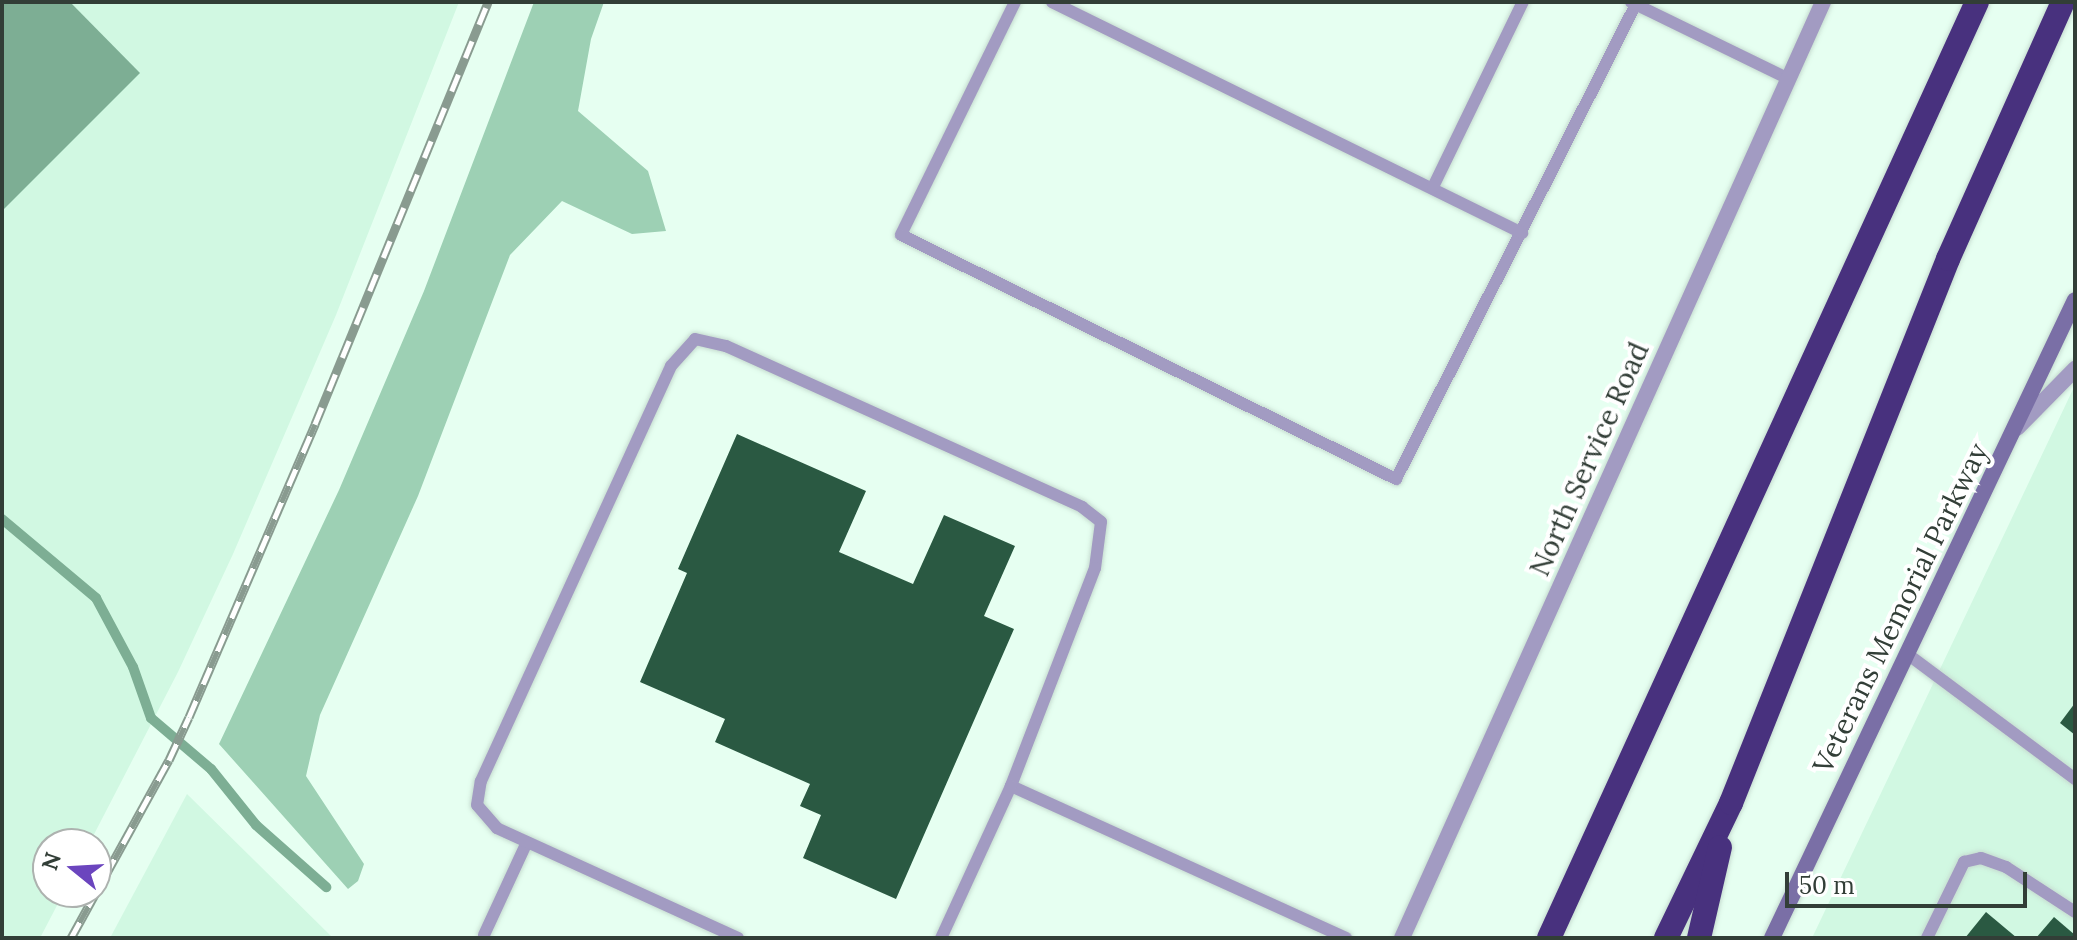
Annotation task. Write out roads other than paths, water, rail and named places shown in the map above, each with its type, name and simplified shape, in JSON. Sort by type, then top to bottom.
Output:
[{"type":"highway","points":[[1549,938],[1977,2]]},
{"type":"highway","points":[[1666,938],[1731,803],[1948,259],[2063,2]]},
{"type":"highway","points":[[1699,938],[1731,803]]},
{"type":"main road","name":"Veterans Memorial Parkway","points":[[1772,938],[2075,300]]},
{"type":"street","name":"North Service Road","points":[[1402,938],[1823,2]]},
{"type":"street","points":[[2013,432],[2075,369]]},
{"type":"lane","points":[[1015,2],[901,235],[1396,479],[1522,233],[1634,3],[1789,79]]},
{"type":"lane","points":[[1052,2],[1522,233]]},
{"type":"lane","points":[[1433,187],[1523,2]]},
{"type":"lane","points":[[738,938],[497,828],[477,805],[481,781],[671,366],[695,339],[740,352],[1082,507],[1101,522],[1095,568],[1011,786],[941,938]]},
{"type":"lane","points":[[1906,653],[2075,779]]},
{"type":"lane","points":[[1011,786],[1346,938]]},
{"type":"lane","points":[[484,935],[527,842]]},
{"type":"lane","points":[[1927,938],[1964,862],[1981,858],[2006,867],[2075,912]]},
{"type":"waterway","points":[[2,519],[96,598],[133,667],[151,718],[211,769],[256,825],[326,887]]},
{"type":"railway","points":[[71,938],[169,760],[189,717],[315,424],[488,2]]}]
